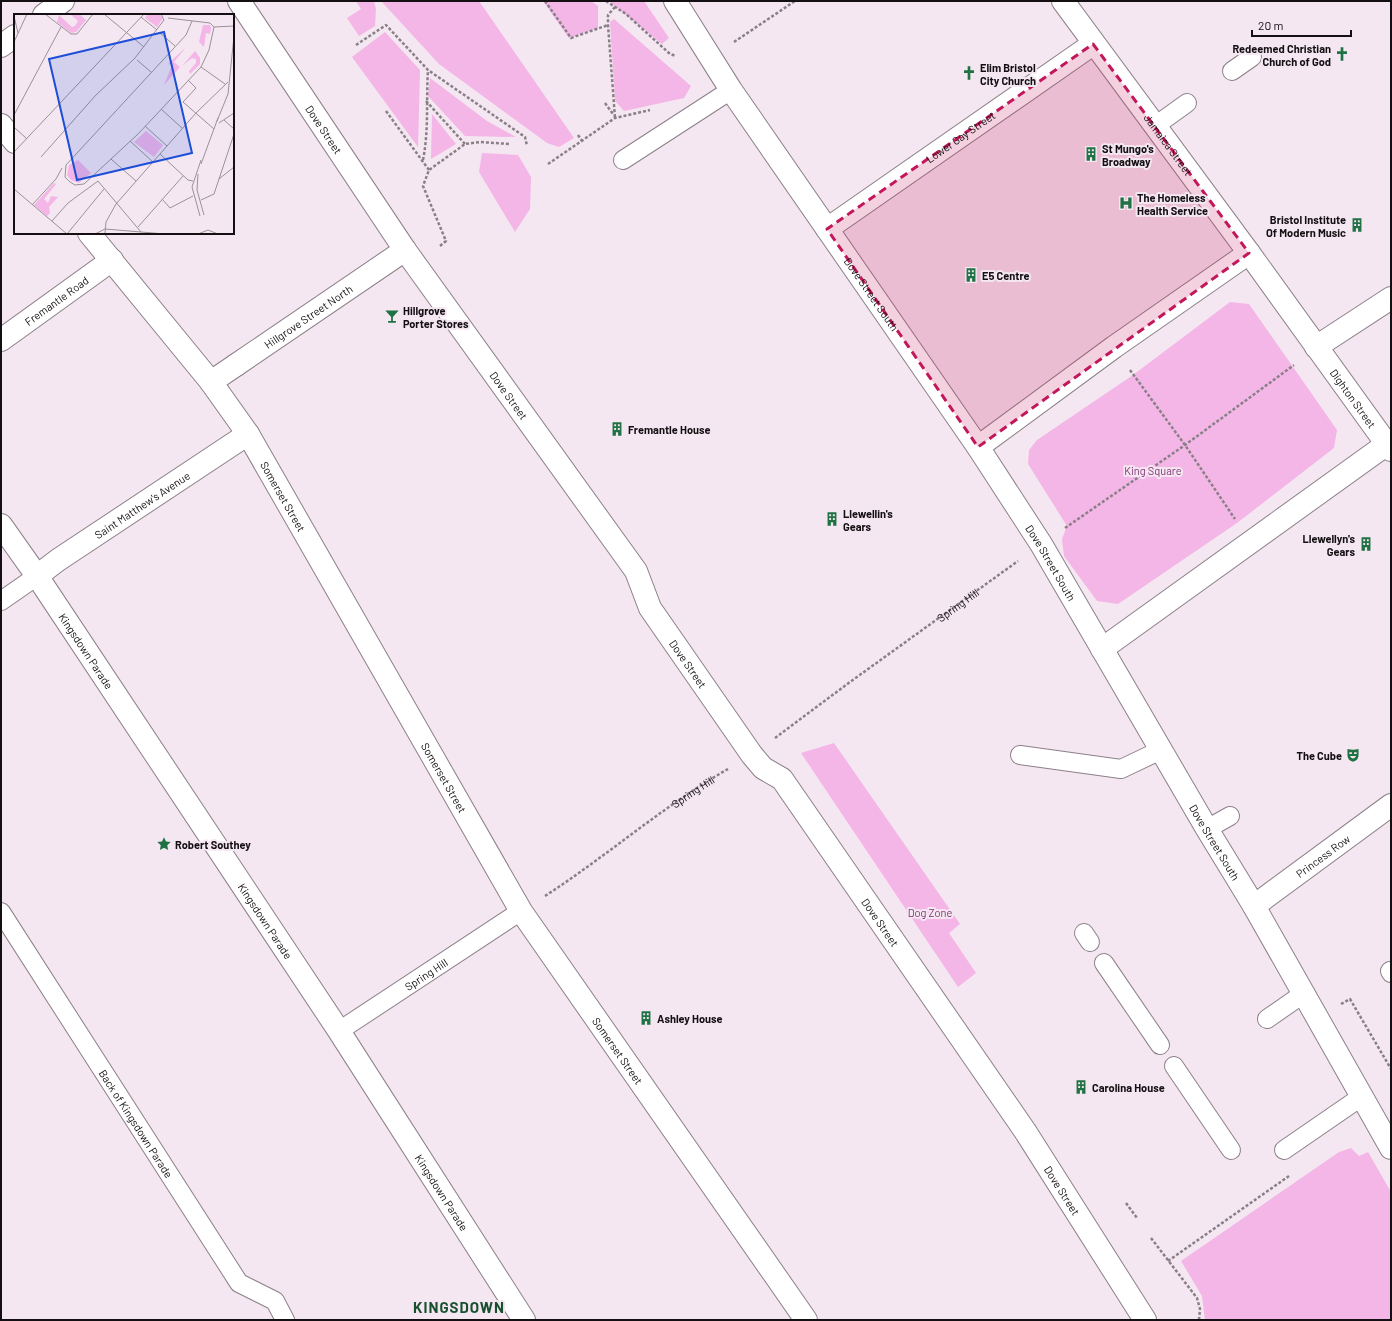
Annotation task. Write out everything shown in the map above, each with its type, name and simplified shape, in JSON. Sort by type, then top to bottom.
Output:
[{"type":"street","points":[[45,14],[63,1]]},
{"type":"street","name":"Dove Street","points":[[239,1],[405,250],[636,571],[650,608],[752,755],[763,768],[782,779],[1025,1131],[1145,1320]]},
{"type":"street","name":"Dove Street South","points":[[674,1],[731,90],[978,447],[1042,544],[1207,829],[1254,906],[1391,1148]]},
{"type":"street","name":"Jamaica Street","points":[[1063,1],[1093,44],[1249,253],[1316,346]]},
{"type":"street","points":[[1,46],[14,37]]},
{"type":"street","name":"Lower Gay Street","points":[[827,229],[1093,44]]},
{"type":"street","points":[[1,125],[14,141]]},
{"type":"street","name":"Somerset Street","points":[[90,234],[211,382],[248,434],[521,911],[806,1320]]},
{"type":"street","name":"Hillgrove Street North","points":[[211,382],[405,250]]},
{"type":"street","points":[[978,447],[1114,347],[1249,253]]},
{"type":"street","name":"Fremantle Road","points":[[1,340],[112,260]]},
{"type":"street","points":[[1316,346],[1391,298]]},
{"type":"street","name":"Dighton Street","points":[[1316,346],[1389,447]]},
{"type":"street","name":"Saint Matthew's Avenue","points":[[37,576],[58,560],[248,434]]},
{"type":"street","points":[[1102,649],[1249,542],[1389,447]]},
{"type":"street","name":"Kingsdown Parade","points":[[1,525],[37,576],[339,1031],[524,1320]]},
{"type":"street","name":"Princess Row","points":[[1254,906],[1391,805]]},
{"type":"lane","points":[[1232,71],[1252,57]]},
{"type":"lane","points":[[623,160],[731,90]]},
{"type":"lane","points":[[1155,126],[1186,104]]},
{"type":"lane","points":[[1,602],[37,576]]},
{"type":"lane","points":[[1020,755],[1121,769],[1161,750]]},
{"type":"lane","points":[[1207,829],[1230,816]]},
{"type":"lane","name":"Spring Hill","points":[[339,1031],[521,911]]},
{"type":"lane","name":"Back of Kingsdown Parade","points":[[1,912],[239,1283],[275,1301],[285,1320]]},
{"type":"lane","points":[[1104,963],[1160,1045]]},
{"type":"lane","points":[[1267,1019],[1303,994]]},
{"type":"lane","points":[[1174,1066],[1231,1150]]},
{"type":"lane","points":[[1284,1150],[1362,1097]]},
{"type":"path","points":[[545,1],[571,38],[608,25]]},
{"type":"path","points":[[606,1],[626,14],[670,54],[682,55]]},
{"type":"path","points":[[710,58],[795,1]]},
{"type":"path","points":[[615,7],[608,15],[615,117]]},
{"type":"path","points":[[356,45],[386,25],[428,70],[525,137],[527,146]]},
{"type":"path","points":[[423,160],[426,141],[428,70]]},
{"type":"path","points":[[426,100],[465,144]]},
{"type":"path","points":[[605,103],[615,117]]},
{"type":"path","points":[[548,164],[615,117],[646,110]]},
{"type":"path","points":[[386,112],[429,170]]},
{"type":"path","points":[[578,135],[582,141]]},
{"type":"path","points":[[440,246],[446,241],[423,186],[429,170],[465,144],[480,142],[510,144]]},
{"type":"path","name":"Spring Hill","points":[[521,911],[579,874],[702,785],[752,755],[850,682],[1042,544],[1185,445],[1316,346]]},
{"type":"path","points":[[1114,347],[1185,445],[1249,542]]},
{"type":"path","points":[[1316,1016],[1350,999],[1391,1069]]},
{"type":"path","points":[[1168,1261],[1290,1176]]},
{"type":"path","points":[[1126,1203],[1136,1218]]},
{"type":"path","points":[[1151,1238],[1197,1298],[1200,1309],[1199,1320]]},
{"type":"highlighted area","points":[[1093,44],[1249,253],[978,447],[827,229]]},
{"type":"green space","points":[[356,1],[374,1],[376,9],[375,26],[359,36],[347,18],[361,9]]},
{"type":"green space","points":[[381,1],[479,1],[574,138],[559,147],[547,143],[439,64]]},
{"type":"green space","points":[[543,1],[591,1],[598,6],[598,28],[569,38]]},
{"type":"green space","points":[[609,1],[644,1],[669,38],[662,44]]},
{"type":"green space","points":[[614,19],[691,86],[684,98],[624,111],[615,101],[610,22]]},
{"type":"green space","points":[[385,32],[420,70],[418,147],[352,57]]},
{"type":"green space","points":[[430,78],[487,121],[516,137],[465,136],[428,96]]},
{"type":"green space","points":[[432,114],[456,144],[431,159]]},
{"type":"green space","points":[[482,153],[518,155],[531,177],[530,209],[515,232],[479,172]]},
{"type":"green space","name":"King Square","points":[[1230,302],[1249,304],[1337,430],[1334,448],[1237,523],[1118,604],[1097,601],[1064,556],[1062,539],[1067,526],[1028,464],[1029,450],[1037,440],[1133,375]]},
{"type":"green space","name":"Dog Zone","points":[[834,743],[960,924],[949,933],[976,973],[958,987],[801,753]]},
{"type":"green space","points":[[1351,1148],[1359,1156],[1368,1152],[1391,1192],[1391,1320],[1205,1320],[1202,1296],[1181,1261],[1339,1152]]},
{"type":"place","name":"Redeemed Christian Church of God","points":[[1342,54]]},
{"type":"place","name":"Elim Bristol City Church","points":[[969,73]]},
{"type":"place","name":"St Mungo's Broadway","points":[[1091,154]]},
{"type":"place","name":"The Homeless Health Service","points":[[1126,203]]},
{"type":"place","name":"Bristol Institute Of Modern Music","points":[[1357,225]]},
{"type":"place","name":"E5 Centre","points":[[971,275]]},
{"type":"place","name":"Hillgrove Porter Stores","points":[[392,316]]},
{"type":"place","name":"Fremantle House","points":[[617,429]]},
{"type":"place","name":"Llewellin's Gears","points":[[832,519]]},
{"type":"place","name":"Llewellyn's Gears","points":[[1366,544]]},
{"type":"place","name":"The Cube","points":[[1353,755]]},
{"type":"place","name":"Robert Southey","points":[[164,844]]},
{"type":"place","name":"Ashley House","points":[[646,1018]]},
{"type":"place","name":"Carolina House","points":[[1081,1087]]},
{"type":"district","name":"KINGSDOWN","points":[[459,1307]]}]
